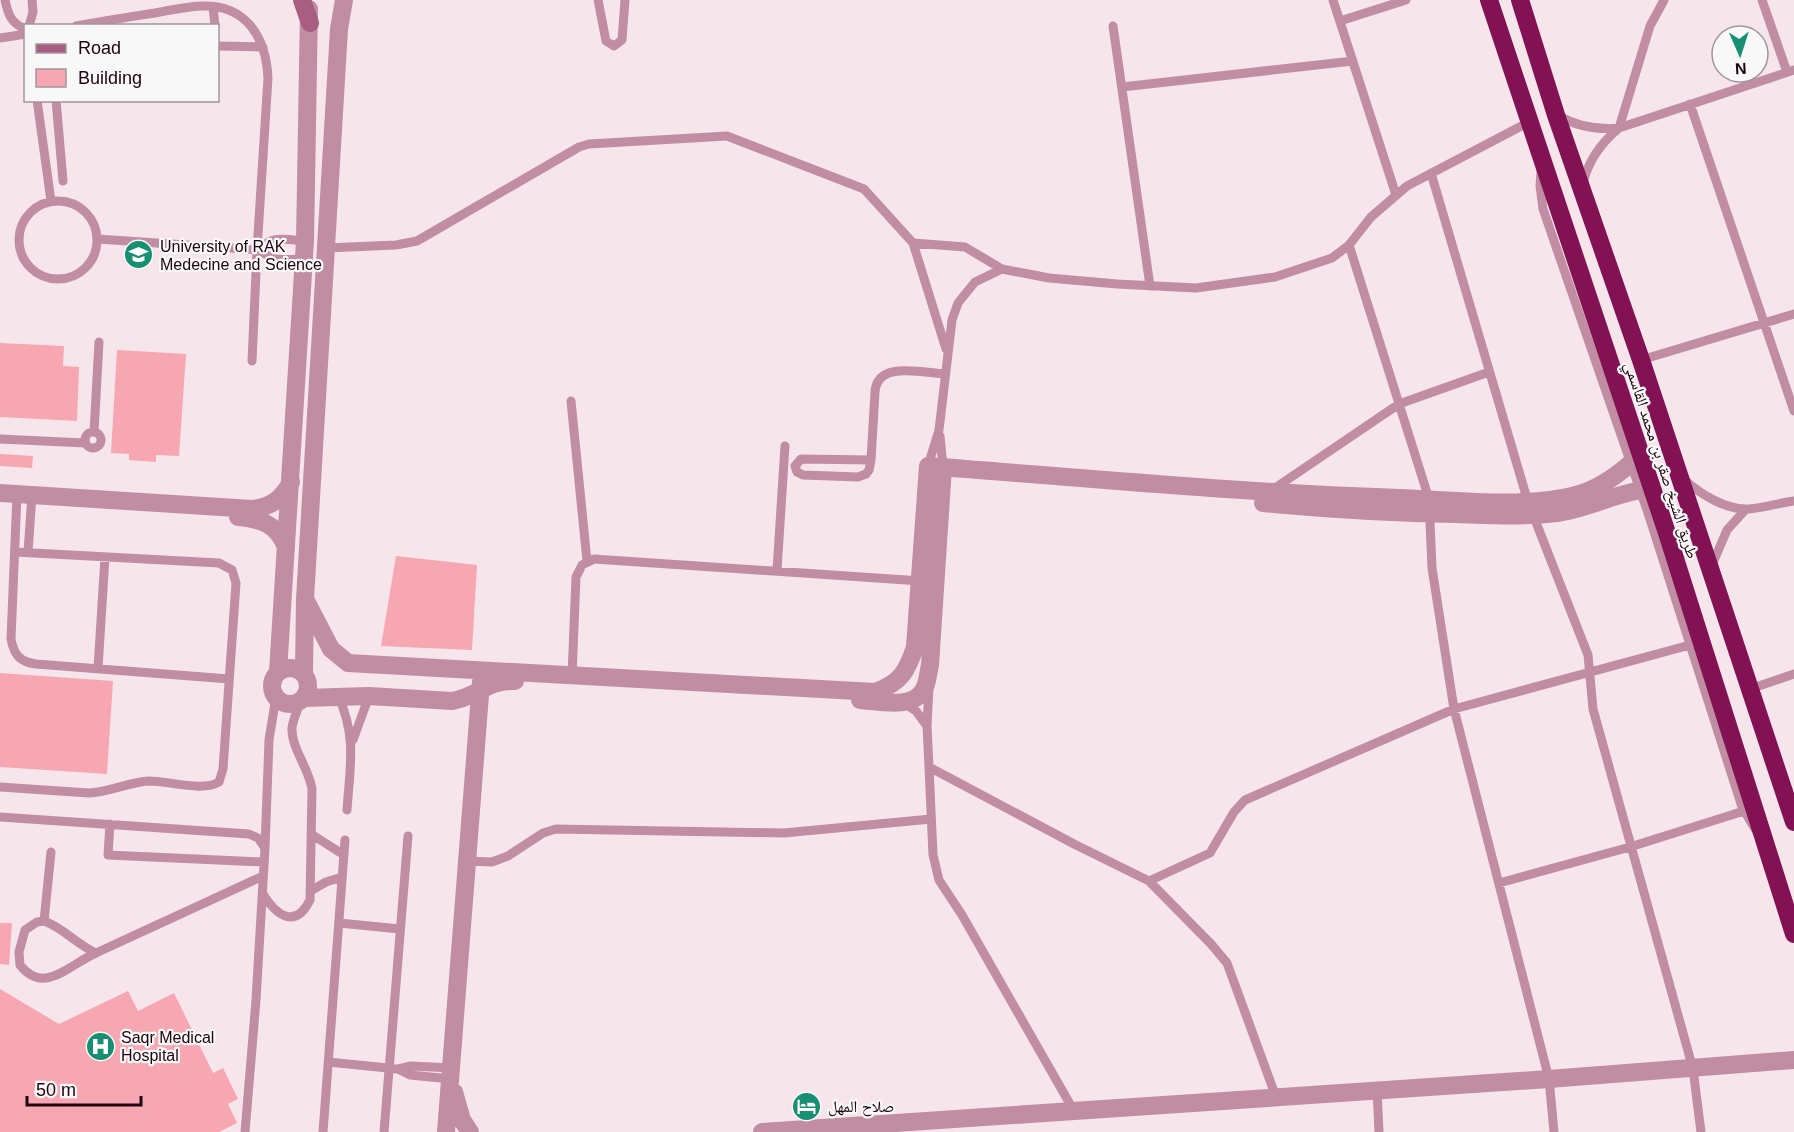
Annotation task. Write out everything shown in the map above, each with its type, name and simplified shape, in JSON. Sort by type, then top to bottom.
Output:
[{"type":"highway","name":"طريق الشيخ صقر بن محمد القاسمي","points":[[1489,0],[1666,534],[1794,934]]},
{"type":"highway","name":"طريق الشيخ صقر بن محمد القاسمي","points":[[1520,0],[1556,115],[1641,360],[1794,822]]},
{"type":"main road","points":[[303,0],[310,23]]},
{"type":"street","points":[[308,0],[310,23],[305,250],[278,672],[272,684],[276,697],[293,704],[303,699],[338,695],[452,701],[475,695],[481,689],[497,681],[572,680],[875,692],[897,681],[909,666],[928,581]]},
{"type":"street","points":[[304,674],[305,599],[339,29],[344,0]]},
{"type":"street","points":[[1530,508],[1589,491],[1615,477],[1631,463]]},
{"type":"street","points":[[305,599],[331,649],[348,663],[903,703],[916,698],[924,690],[930,665],[928,581],[935,471],[1264,497],[1321,495],[1430,506],[1575,509],[1617,495],[1641,490]]},
{"type":"street","points":[[16,499],[252,509],[271,504],[286,491],[291,482]]},
{"type":"street","points":[[16,499],[251,518],[269,524],[277,530],[286,547]]},
{"type":"street","points":[[278,672],[289,668],[300,670],[304,674],[308,681],[308,690],[303,699]]},
{"type":"street","points":[[446,1132],[482,671]]},
{"type":"street","points":[[762,1132],[1692,1069],[1789,1056]]},
{"type":"street","points":[[451,1073],[462,1120],[470,1132]]},
{"type":"lane","points":[[5,0],[14,23],[24,28]]},
{"type":"lane","points":[[30,24],[33,12],[32,0]]},
{"type":"lane","points":[[598,0],[606,41],[614,46],[622,40],[625,0]]},
{"type":"lane","points":[[1333,0],[1396,195]]},
{"type":"lane","points":[[1340,21],[1406,0]]},
{"type":"lane","points":[[1582,189],[1593,156],[1604,141],[1619,128],[1650,26],[1664,0]]},
{"type":"lane","points":[[1556,115],[1585,127],[1619,128],[1790,71],[1762,0]]},
{"type":"lane","points":[[88,24],[189,7],[213,7],[240,17],[252,26],[260,37],[268,78],[252,361]]},
{"type":"lane","points":[[213,7],[215,24]]},
{"type":"lane","points":[[1113,26],[1150,286]]},
{"type":"lane","points":[[0,38],[24,34]]},
{"type":"lane","points":[[219,46],[263,47]]},
{"type":"lane","points":[[1122,87],[1353,61]]},
{"type":"lane","points":[[37,102],[51,201]]},
{"type":"lane","points":[[56,102],[63,181]]},
{"type":"lane","points":[[1690,104],[1794,411]]},
{"type":"lane","points":[[913,243],[964,247],[1002,269],[1049,278],[1196,288],[1275,277],[1332,258],[1349,245],[1371,217],[1407,186],[1529,122]]},
{"type":"lane","points":[[326,248],[396,245],[417,241],[579,147],[589,144],[727,136],[864,189],[913,243],[948,354]]},
{"type":"lane","points":[[1543,163],[1539,186],[1543,209],[1641,490],[1743,811],[1753,827],[1763,837]]},
{"type":"lane","points":[[1431,173],[1530,508],[1588,655],[1593,709],[1692,1069],[1701,1132]]},
{"type":"lane","points":[[51,201],[65,201],[77,205],[88,214],[98,239],[92,260],[76,275],[66,279],[55,280],[36,273],[22,257],[19,247],[20,227],[32,210],[51,201]]},
{"type":"lane","points":[[98,239],[259,250],[274,259],[305,250]]},
{"type":"lane","points":[[259,250],[273,240],[305,250]]},
{"type":"lane","points":[[1349,245],[1430,506],[1432,568],[1454,709],[1549,1079],[1554,1132]]},
{"type":"lane","points":[[935,471],[952,320],[958,303],[975,282],[1002,269]]},
{"type":"lane","points":[[1641,360],[1794,314]]},
{"type":"lane","points":[[94,432],[99,342]]},
{"type":"lane","points":[[871,460],[801,459],[795,466],[797,472],[803,475],[858,477],[867,474],[870,470],[871,460],[875,385],[878,379],[890,371],[945,374]]},
{"type":"lane","points":[[1264,497],[1399,404],[1489,372]]},
{"type":"lane","points":[[571,401],[587,561]]},
{"type":"lane","points":[[935,471],[939,430]]},
{"type":"lane","points":[[85,443],[86,435],[94,432]]},
{"type":"lane","points":[[0,439],[85,443],[91,448],[99,445],[101,437],[94,432]]},
{"type":"lane","points":[[777,570],[785,446]]},
{"type":"lane","points":[[1680,476],[1697,490],[1717,501],[1746,509],[1794,501]]},
{"type":"lane","points":[[16,499],[11,639],[18,657],[26,663],[229,679]]},
{"type":"lane","points":[[16,499],[28,552]]},
{"type":"lane","points":[[1711,570],[1714,556],[1727,530],[1746,509]]},
{"type":"lane","points":[[0,788],[89,793],[151,781],[206,786],[219,782],[222,776],[236,583],[232,570],[219,563],[15,552]]},
{"type":"lane","points":[[98,668],[105,557]]},
{"type":"lane","points":[[572,680],[576,577],[582,565],[587,561],[600,558],[928,581]]},
{"type":"lane","points":[[1149,880],[1210,853],[1233,812],[1245,800],[1454,709],[1690,645]]},
{"type":"lane","points":[[930,665],[927,726],[933,855],[939,880],[962,915],[1074,1111]]},
{"type":"lane","points":[[1750,689],[1794,674]]},
{"type":"lane","points":[[338,695],[352,742],[347,810]]},
{"type":"lane","points":[[352,742],[369,696]]},
{"type":"lane","points":[[245,1132],[265,848],[269,740],[276,697]]},
{"type":"lane","points":[[262,892],[278,913],[288,916],[298,915],[306,909],[310,900],[312,890],[311,782],[293,740],[292,732],[303,699]]},
{"type":"lane","points":[[903,703],[916,711],[927,726]]},
{"type":"lane","points":[[929,767],[1074,844],[1149,880],[1227,963],[1276,1097]]},
{"type":"lane","points":[[1499,884],[1630,847],[1743,811]]},
{"type":"lane","points":[[0,817],[249,834],[258,838],[265,848]]},
{"type":"lane","points":[[466,861],[492,862],[508,856],[543,833],[556,829],[784,833],[931,819]]},
{"type":"lane","points":[[110,824],[108,855],[264,862]]},
{"type":"lane","points":[[311,834],[344,855]]},
{"type":"lane","points":[[384,1132],[393,1069],[400,929],[408,836]]},
{"type":"lane","points":[[322,1132],[345,840]]},
{"type":"lane","points":[[44,921],[51,852]]},
{"type":"lane","points":[[96,953],[44,921],[37,922],[25,930],[19,952],[20,965],[35,978],[49,979],[96,953],[263,876]]},
{"type":"lane","points":[[312,890],[326,882],[342,878]]},
{"type":"lane","points":[[339,923],[400,929]]},
{"type":"lane","points":[[328,1062],[393,1069],[410,1075],[451,1073]]},
{"type":"lane","points":[[1377,1090],[1379,1132]]},
{"type":"building","points":[[0,343],[64,346],[63,366],[79,367],[77,421],[0,417]]},
{"type":"building","points":[[117,350],[186,354],[179,456],[156,455],[156,462],[129,460],[129,454],[111,453]]},
{"type":"building","points":[[0,454],[33,456],[32,468],[0,466]]},
{"type":"building","points":[[396,556],[477,565],[472,650],[381,646]]},
{"type":"building","points":[[0,673],[113,681],[107,774],[0,767]]},
{"type":"building","points":[[0,923],[12,923],[9,965],[0,964]]},
{"type":"building","name":"Saqr Medical Hospital","points":[[0,989],[59,1024],[128,991],[138,1011],[174,993],[213,1073],[223,1068],[238,1099],[228,1104],[237,1123],[219,1132],[0,1132]]},
{"type":"place","name":"University of RAK Medecine and Science","points":[[139,255]]},
{"type":"place","name":"Saqr Medical Hospital","points":[[100,1046]]},
{"type":"place","name":"صلاح المهل","points":[[807,1106]]}]
